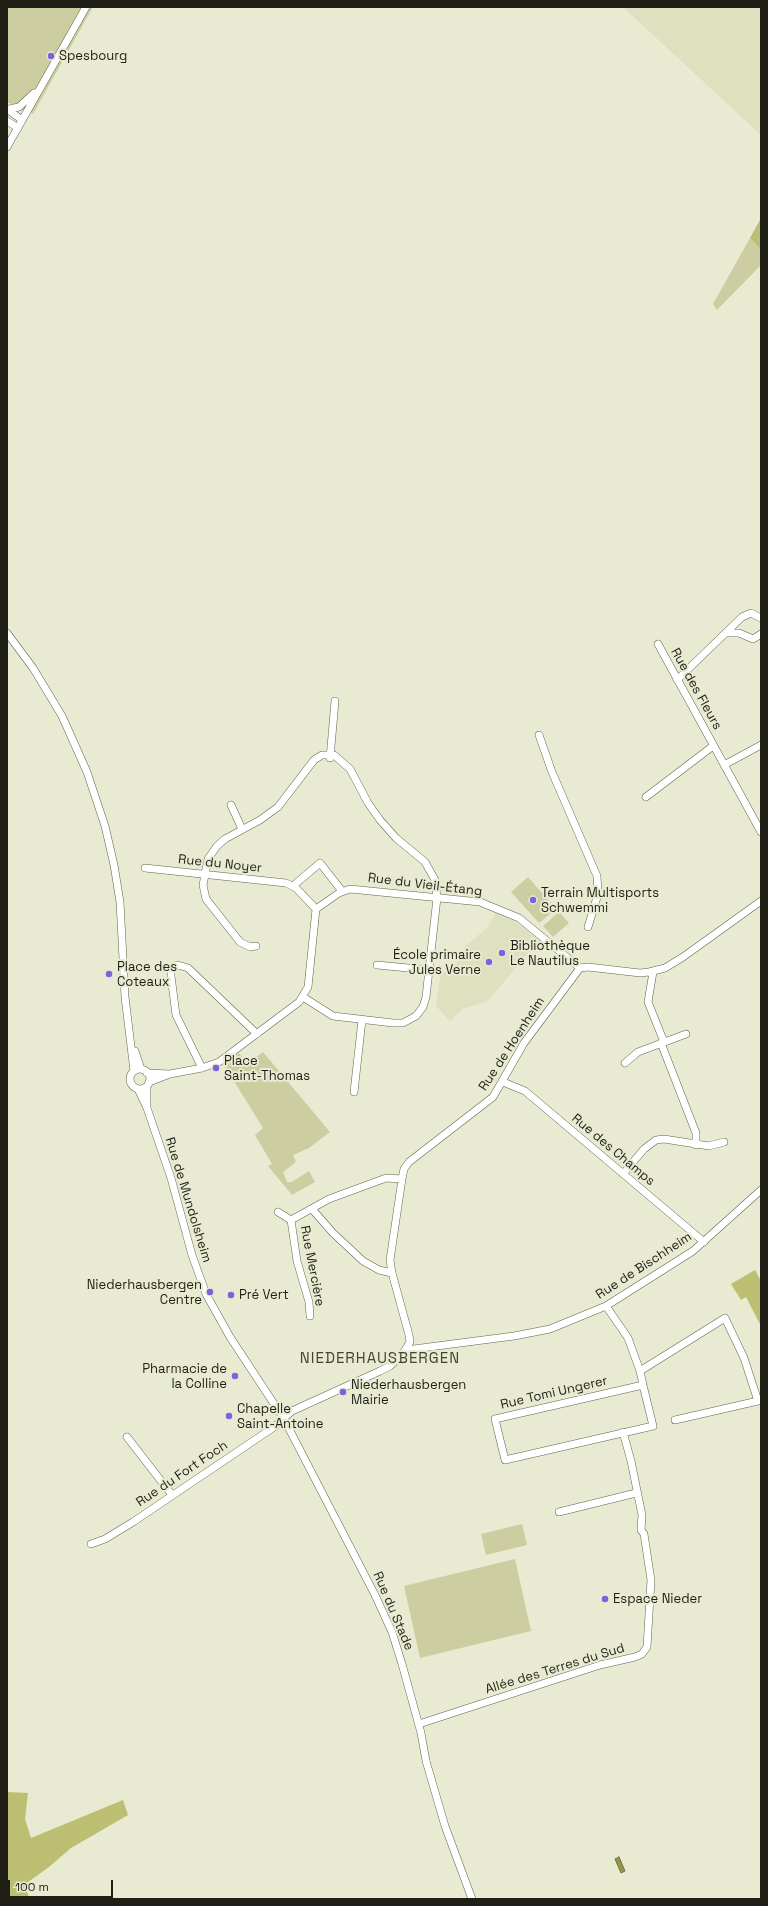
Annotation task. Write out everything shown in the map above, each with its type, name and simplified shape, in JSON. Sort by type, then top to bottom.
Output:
[{"type":"street","points":[[7,147],[86,7]]},
{"type":"street","points":[[8,109],[23,104],[45,79]]},
{"type":"street","points":[[8,109],[22,120]]},
{"type":"street","points":[[7,121],[18,128]]},
{"type":"street","points":[[677,680],[746,614],[751,613],[761,618]]},
{"type":"street","points":[[7,633],[33,668],[62,716],[87,772],[105,826],[114,865],[120,902],[125,997],[132,1042],[141,1071],[170,1074]]},
{"type":"street","points":[[726,633],[739,633],[753,639],[761,634]]},
{"type":"street","name":"Rue des Fleurs","points":[[658,644],[761,832]]},
{"type":"street","points":[[330,756],[335,701]]},
{"type":"street","points":[[539,735],[557,784],[598,876],[598,894],[588,926]]},
{"type":"street","points":[[724,765],[761,745]]},
{"type":"street","name":"Rue des Fleurs","points":[[646,797],[713,746]]},
{"type":"street","points":[[256,946],[250,947],[240,942],[208,902],[203,891],[204,874],[208,859],[213,850],[220,843],[260,820],[278,807],[307,767],[317,758],[330,756],[342,760],[353,773],[368,803],[380,820],[396,838],[427,864],[435,880],[436,898],[425,1003],[416,1016],[408,1021],[399,1023],[333,1016],[303,998]]},
{"type":"street","points":[[231,805],[242,829]]},
{"type":"street","points":[[138,1089],[170,1074],[202,1068],[219,1062],[303,998],[308,987],[316,909],[342,891],[320,863],[293,886],[316,909]]},
{"type":"street","name":"Rue du Noyer","points":[[145,868],[286,883],[293,886]]},
{"type":"street","name":"Rue du Vieil-Étang","points":[[342,891],[350,889],[480,902],[506,912],[528,925],[580,968]]},
{"type":"street","points":[[580,968],[588,966],[634,973],[653,972],[676,961],[761,901]]},
{"type":"street","points":[[202,1068],[176,1016],[171,970],[178,965],[188,968],[202,980],[257,1034]]},
{"type":"street","points":[[377,965],[429,970]]},
{"type":"street","name":"Rue de Hoenheim","points":[[406,1350],[410,1342],[409,1334],[392,1273],[390,1253],[404,1169],[413,1158],[490,1101],[503,1082],[524,1043],[580,968]]},
{"type":"street","points":[[653,972],[648,1002],[696,1133],[696,1145]]},
{"type":"street","points":[[354,1092],[362,1020]]},
{"type":"street","points":[[625,1064],[638,1052],[686,1034]]},
{"type":"street","name":"Rue de Mundolsheim","points":[[147,1108],[148,1084],[141,1071],[130,1079],[131,1084],[138,1089],[147,1108],[171,1178],[196,1268],[206,1294],[226,1332],[284,1419]]},
{"type":"street","name":"Rue des Champs","points":[[503,1082],[525,1091],[704,1242]]},
{"type":"street","points":[[623,1174],[644,1149],[656,1140],[664,1139],[709,1146],[724,1142]]},
{"type":"street","name":"Rue Mercière","points":[[291,1220],[329,1199],[386,1178],[402,1180]]},
{"type":"street","name":"Rue de Bischheim","points":[[406,1350],[514,1336],[550,1329],[606,1306],[677,1262],[704,1242],[761,1190]]},
{"type":"street","points":[[312,1208],[333,1233],[363,1261],[379,1270],[392,1273]]},
{"type":"street","name":"Rue Mercière","points":[[278,1212],[291,1220]]},
{"type":"street","name":"Rue Mercière","points":[[291,1220],[297,1261],[308,1302],[310,1316]]},
{"type":"street","points":[[606,1306],[628,1338],[644,1385]]},
{"type":"street","points":[[640,1371],[726,1318],[744,1358],[758,1401],[675,1420]]},
{"type":"street","points":[[284,1419],[292,1411],[390,1366],[406,1350]]},
{"type":"street","name":"Rue Tomi Ungerer","points":[[644,1385],[653,1426],[505,1460],[495,1419],[644,1385]]},
{"type":"street","name":"Rue du Fort Foch","points":[[91,1544],[105,1539],[133,1522],[284,1419]]},
{"type":"street","name":"Rue du Stade","points":[[284,1419],[375,1594],[392,1632],[419,1724],[426,1761],[445,1826],[472,1899]]},
{"type":"street","name":"Allée des Terres du Sud","points":[[419,1724],[579,1671],[635,1657],[642,1654],[647,1647],[651,1580],[644,1534],[641,1530],[642,1516],[636,1493],[631,1461],[623,1432]]},
{"type":"street","points":[[127,1437],[172,1495]]},
{"type":"street","points":[[559,1512],[636,1493]]},
{"type":"shaded area","points":[[7,7],[93,7],[33,114],[7,102]]},
{"type":"shaded area","points":[[623,7],[761,7],[761,135]]},
{"type":"shaded area","points":[[761,218],[761,250],[750,238]]},
{"type":"shaded area","points":[[750,238],[761,250],[761,265],[717,310],[713,304]]},
{"type":"shaded area","name":"Terrain Multisports Schwemmi","points":[[528,877],[556,909],[539,923],[511,892]]},
{"type":"shaded area","name":"École primaire Jules Verne","points":[[496,912],[518,924],[539,940],[488,1001],[462,1009],[450,1021],[436,1006],[441,971],[445,972],[468,953],[463,948],[487,928]]},
{"type":"shaded area","points":[[559,912],[569,923],[553,937],[543,926]]},
{"type":"shaded area","points":[[263,1052],[330,1132],[309,1148],[293,1155],[296,1162],[283,1172],[287,1182],[292,1182],[309,1171],[315,1182],[292,1195],[268,1166],[272,1164],[255,1135],[263,1128],[224,1065],[239,1053],[247,1064]]},
{"type":"shaded area","points":[[755,1270],[761,1281],[761,1326],[746,1297],[741,1300],[731,1284]]},
{"type":"shaded area","points":[[522,1524],[527,1545],[486,1555],[481,1534]]},
{"type":"shaded area","points":[[515,1559],[531,1631],[420,1658],[404,1586]]},
{"type":"shaded area","points":[[7,1792],[28,1793],[25,1819],[31,1838],[123,1800],[128,1815],[71,1848],[49,1867],[24,1885],[30,1899],[7,1899]]},
{"type":"shaded area","points":[[619,1857],[625,1871],[621,1873],[615,1859]]},
{"type":"place","name":"Spesbourg","points":[[51,56]]},
{"type":"place","name":"Terrain Multisports Schwemmi","points":[[533,900]]},
{"type":"place","name":"Bibliothèque Le Nautilus","points":[[502,953]]},
{"type":"place","name":"École primaire Jules Verne","points":[[489,962]]},
{"type":"place","name":"Place des Coteaux","points":[[109,974]]},
{"type":"place","name":"Place Saint-Thomas","points":[[216,1068]]},
{"type":"place","name":"Niederhausbergen Centre","points":[[210,1292]]},
{"type":"place","name":"Pré Vert","points":[[231,1295]]},
{"type":"place","name":"Pharmacie de la Colline","points":[[235,1376]]},
{"type":"place","name":"Niederhausbergen Mairie","points":[[343,1392]]},
{"type":"place","name":"Chapelle Saint-Antoine","points":[[229,1416]]},
{"type":"place","name":"Espace Nieder","points":[[605,1599]]},
{"type":"district","name":"NIEDERHAUSBERGEN","points":[[380,1359]]}]
